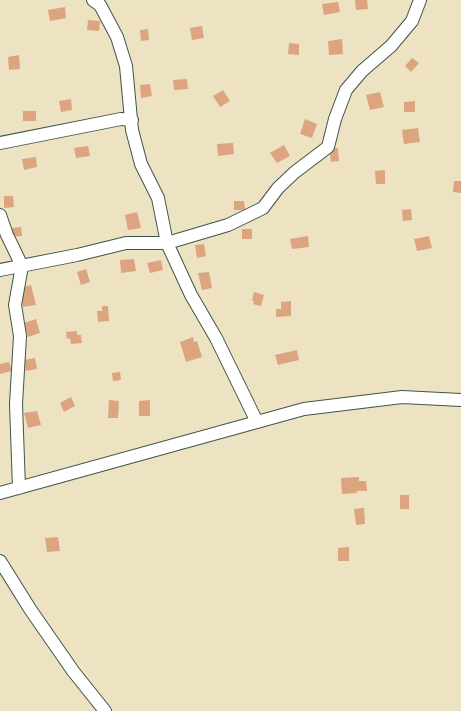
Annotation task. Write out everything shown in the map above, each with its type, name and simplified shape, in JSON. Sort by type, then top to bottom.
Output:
[{"type":"street","points":[[94,0],[100,5],[117,36],[126,66],[132,130],[141,164],[158,198],[167,243],[191,295],[216,338],[257,422]]},
{"type":"street","points":[[0,270],[126,243],[167,243],[228,225],[263,208],[278,188],[295,172],[328,147],[335,119],[346,90],[362,71],[391,46],[412,21],[420,0]]},
{"type":"street","points":[[0,143],[121,119],[132,120]]},
{"type":"street","points":[[0,215],[7,235],[22,266],[15,306],[20,336],[16,404],[19,488]]},
{"type":"street","points":[[0,493],[304,409],[402,397],[461,400]]},
{"type":"street","points":[[0,561],[30,609],[73,671],[105,711]]},
{"type":"building","points":[[355,0],[367,0],[368,9],[356,10]]},
{"type":"building","points":[[338,2],[340,12],[324,15],[322,4]]},
{"type":"building","points":[[65,7],[66,18],[50,21],[48,10]]},
{"type":"building","points":[[88,20],[100,21],[99,31],[87,30]]},
{"type":"building","points":[[202,26],[204,38],[192,40],[190,28]]},
{"type":"building","points":[[148,29],[149,40],[141,41],[140,30]]},
{"type":"building","points":[[342,39],[343,54],[329,55],[328,41]]},
{"type":"building","points":[[289,43],[299,44],[299,55],[288,54]]},
{"type":"building","points":[[19,55],[20,69],[9,70],[8,57]]},
{"type":"building","points":[[412,58],[419,63],[411,72],[405,66]]},
{"type":"building","points":[[187,79],[188,89],[174,90],[173,80]]},
{"type":"building","points":[[150,84],[152,96],[141,98],[140,85]]},
{"type":"building","points":[[223,90],[230,101],[220,107],[213,96]]},
{"type":"building","points":[[380,92],[384,107],[370,110],[366,95]]},
{"type":"building","points":[[71,99],[72,110],[61,112],[59,101]]},
{"type":"building","points":[[415,101],[415,112],[404,112],[404,102]]},
{"type":"building","points":[[23,111],[36,111],[36,121],[23,121]]},
{"type":"building","points":[[305,119],[317,124],[312,138],[300,134]]},
{"type":"building","points":[[418,128],[420,142],[404,144],[402,130]]},
{"type":"building","points":[[233,143],[234,154],[218,156],[217,144]]},
{"type":"building","points":[[284,145],[290,156],[277,163],[270,153]]},
{"type":"building","points":[[88,146],[90,156],[76,158],[74,148]]},
{"type":"building","points":[[338,148],[339,161],[331,162],[329,149]]},
{"type":"building","points":[[36,157],[37,167],[24,170],[22,159]]},
{"type":"building","points":[[385,170],[385,184],[376,184],[375,171]]},
{"type":"building","points":[[454,181],[461,181],[461,193],[453,192]]},
{"type":"building","points":[[4,196],[13,196],[14,207],[4,208]]},
{"type":"building","points":[[234,201],[244,201],[245,210],[234,210]]},
{"type":"building","points":[[411,209],[412,220],[403,221],[402,210]]},
{"type":"building","points":[[137,212],[141,228],[128,230],[125,215]]},
{"type":"building","points":[[21,227],[22,236],[12,237],[10,228]]},
{"type":"building","points":[[242,229],[252,229],[252,239],[242,239]]},
{"type":"building","points":[[308,236],[309,247],[292,249],[290,239]]},
{"type":"building","points":[[429,236],[432,248],[417,251],[414,239]]},
{"type":"building","points":[[204,244],[206,256],[197,258],[195,245]]},
{"type":"building","points":[[134,259],[136,271],[121,273],[120,260]]},
{"type":"building","points":[[161,260],[163,270],[150,273],[147,263]]},
{"type":"building","points":[[86,269],[90,282],[81,285],[77,272]]},
{"type":"building","points":[[209,272],[212,288],[202,290],[198,273]]},
{"type":"building","points":[[31,285],[36,305],[23,307],[19,288]]},
{"type":"building","points":[[254,292],[264,295],[261,306],[253,304],[254,301],[252,301]]},
{"type":"building","points":[[291,301],[291,316],[276,317],[276,309],[281,309],[281,302]]},
{"type":"building","points":[[102,306],[108,306],[109,321],[98,322],[97,311],[102,311]]},
{"type":"building","points":[[36,319],[40,333],[28,337],[24,323]]},
{"type":"building","points":[[77,331],[77,335],[81,335],[82,343],[71,344],[70,338],[67,339],[66,332]]},
{"type":"building","points":[[193,337],[194,342],[197,341],[202,357],[186,362],[180,342]]},
{"type":"building","points":[[297,350],[299,360],[278,365],[275,355]]},
{"type":"building","points":[[35,358],[37,369],[26,371],[24,360]]},
{"type":"building","points":[[9,362],[12,371],[0,374],[0,364]]},
{"type":"building","points":[[120,372],[121,380],[113,381],[112,373]]},
{"type":"building","points":[[71,397],[75,406],[64,412],[60,403]]},
{"type":"building","points":[[109,400],[119,401],[118,418],[108,418]]},
{"type":"building","points":[[150,400],[150,416],[139,416],[139,401]]},
{"type":"building","points":[[37,411],[41,425],[28,428],[24,413]]},
{"type":"building","points":[[359,477],[359,481],[366,481],[367,491],[342,494],[341,478]]},
{"type":"building","points":[[400,495],[409,495],[409,509],[400,509]]},
{"type":"building","points":[[364,508],[365,524],[356,525],[354,509]]},
{"type":"building","points":[[58,537],[60,551],[47,552],[45,538]]},
{"type":"building","points":[[349,547],[349,561],[338,561],[338,548]]}]
